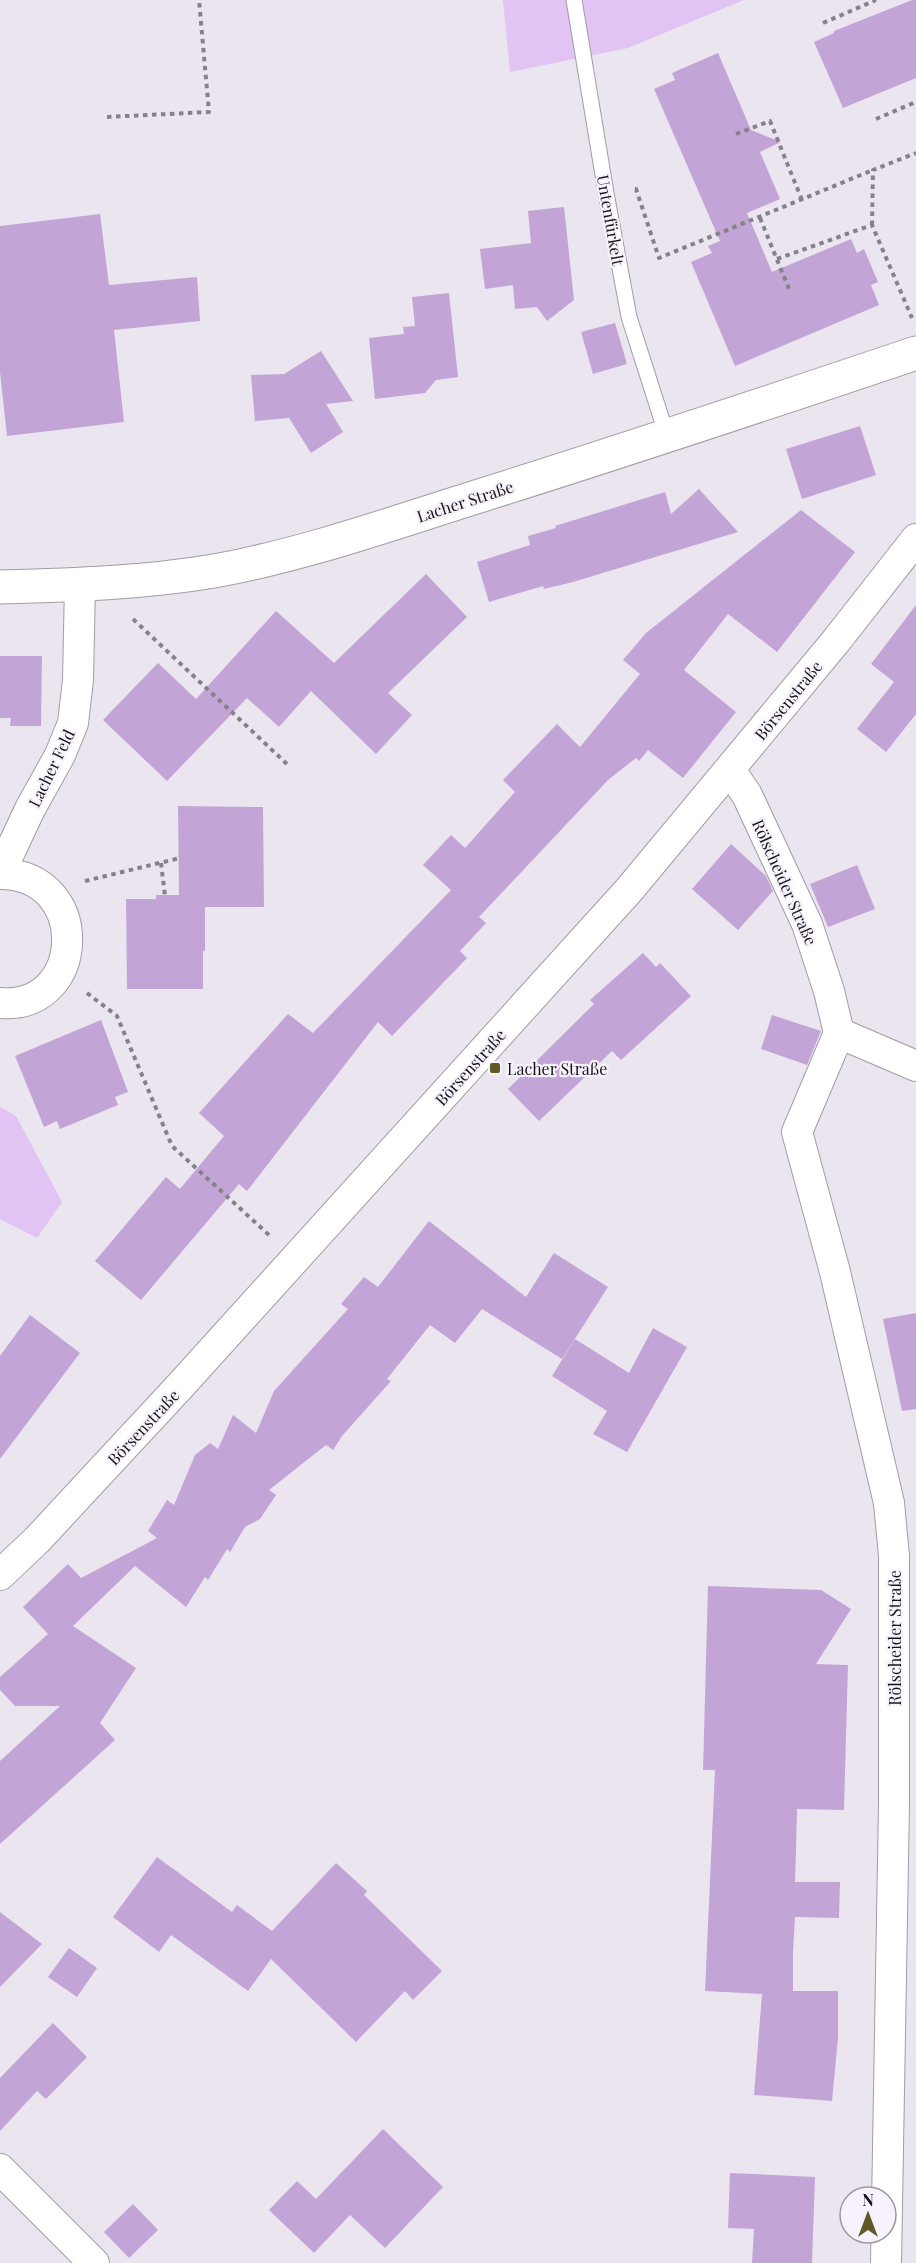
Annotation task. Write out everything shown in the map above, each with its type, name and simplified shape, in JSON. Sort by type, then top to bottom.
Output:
[{"type":"street","name":"Lacher Straße","points":[[0,587],[124,582],[215,571],[321,546],[667,436],[916,352]]},
{"type":"street","name":"Börsenstraße","points":[[0,1575],[37,1540],[296,1259],[622,899],[730,770],[916,539]]},
{"type":"street","name":"Lacher Feld","points":[[59,974],[67,952],[68,934],[64,916],[51,895],[27,878],[0,873],[30,809],[60,755],[73,723],[78,680],[80,584]]},
{"type":"street","name":"Rölscheider Straße","points":[[730,770],[747,795],[807,924],[829,991],[839,1033],[797,1132],[835,1272],[889,1503],[894,1556],[894,1803],[886,2263]]},
{"type":"street","points":[[0,1003],[22,1001],[38,994],[59,974]]},
{"type":"street","points":[[839,1033],[916,1066]]},
{"type":"street","points":[[0,2169],[94,2263]]},
{"type":"lane","name":"Untenfürkelt","points":[[574,0],[629,317],[667,436]]},
{"type":"path","points":[[107,117],[209,112],[200,0]]},
{"type":"path","points":[[823,23],[876,0]]},
{"type":"path","points":[[876,119],[916,102]]},
{"type":"path","points":[[736,134],[770,121],[802,200]]},
{"type":"path","points":[[606,193],[636,189],[659,258],[916,153]]},
{"type":"path","points":[[873,170],[872,225],[916,327]]},
{"type":"path","points":[[760,218],[789,289]]},
{"type":"path","points":[[777,259],[872,225]]},
{"type":"path","points":[[124,582],[127,614],[288,765]]},
{"type":"path","points":[[51,895],[91,878],[180,858]]},
{"type":"path","points":[[161,863],[165,896]]},
{"type":"path","points":[[59,974],[117,1016],[172,1146],[296,1259]]},
{"type":"shaded area","points":[[503,0],[744,0],[628,48],[510,72]]},
{"type":"shaded area","points":[[0,1107],[16,1116],[62,1202],[37,1238],[0,1219]]},
{"type":"building","points":[[916,0],[916,78],[843,108],[814,42],[834,31]]},
{"type":"building","points":[[718,53],[751,130],[781,142],[760,152],[780,199],[747,213],[772,272],[851,239],[857,253],[864,249],[878,282],[871,285],[879,305],[735,366],[691,262],[712,253],[708,246],[720,241],[654,89],[675,80],[672,73]]},
{"type":"building","points":[[564,207],[574,300],[547,321],[537,307],[515,309],[513,285],[485,289],[480,249],[531,243],[528,211]]},
{"type":"building","points":[[100,214],[109,285],[197,277],[200,321],[114,330],[124,422],[7,436],[0,372],[0,226]]},
{"type":"building","points":[[449,293],[458,377],[436,380],[425,393],[375,399],[369,338],[404,334],[403,327],[415,326],[412,297]]},
{"type":"building","points":[[615,323],[627,364],[593,374],[581,332]]},
{"type":"building","points":[[321,351],[353,401],[326,404],[343,432],[311,453],[289,418],[255,421],[251,375],[284,374]]},
{"type":"building","points":[[860,426],[876,475],[802,499],[786,449]]},
{"type":"building","points":[[699,489],[738,532],[573,582],[544,589],[543,586],[489,602],[477,562],[530,545],[528,536],[665,492],[671,514]]},
{"type":"building","points":[[801,510],[855,552],[777,652],[728,614],[684,670],[736,712],[683,778],[648,750],[639,761],[636,758],[608,780],[479,917],[486,923],[460,951],[467,958],[392,1036],[378,1022],[247,1191],[239,1184],[141,1300],[95,1261],[166,1177],[180,1189],[224,1136],[199,1113],[288,1014],[313,1033],[451,890],[423,865],[451,835],[465,848],[515,792],[503,780],[557,724],[580,747],[640,674],[623,660],[646,633]]},
{"type":"building","points":[[426,574],[467,617],[388,693],[412,715],[376,754],[311,691],[279,727],[247,698],[167,781],[103,720],[158,663],[196,699],[276,611],[334,663]]},
{"type":"building","points":[[916,605],[916,714],[886,752],[857,729],[894,682],[871,664]]},
{"type":"building","points":[[0,656],[42,656],[41,726],[10,726],[11,718],[0,718]]},
{"type":"building","points":[[178,806],[263,807],[264,907],[205,907],[203,989],[127,989],[126,899],[156,899],[156,895],[179,895]]},
{"type":"building","points":[[731,844],[766,876],[773,891],[738,930],[692,889]]},
{"type":"building","points":[[857,865],[875,909],[828,927],[810,884]]},
{"type":"building","points":[[643,953],[656,967],[660,963],[691,996],[621,1060],[612,1051],[539,1121],[508,1089],[594,1004],[590,1000]]},
{"type":"building","points":[[772,1015],[821,1031],[807,1065],[761,1049]]},
{"type":"building","points":[[101,1020],[128,1092],[115,1097],[118,1105],[60,1129],[57,1121],[44,1127],[15,1056]]},
{"type":"building","points":[[429,1221],[526,1297],[554,1253],[608,1287],[562,1359],[482,1309],[455,1343],[430,1325],[387,1379],[391,1381],[342,1436],[333,1450],[326,1445],[269,1490],[276,1495],[260,1519],[245,1527],[230,1552],[227,1549],[208,1580],[205,1577],[186,1607],[135,1566],[73,1626],[136,1668],[100,1723],[115,1740],[0,1844],[0,1761],[60,1706],[15,1706],[0,1690],[0,1677],[48,1634],[23,1607],[68,1564],[81,1578],[157,1538],[148,1531],[167,1500],[174,1505],[195,1455],[210,1443],[218,1449],[233,1415],[256,1433],[274,1391],[348,1309],[341,1304],[364,1277],[378,1287]]},
{"type":"building","points":[[916,1313],[916,1409],[902,1411],[883,1319]]},
{"type":"building","points":[[30,1315],[80,1353],[0,1459],[0,1356]]},
{"type":"building","points":[[653,1328],[687,1347],[627,1452],[593,1434],[607,1411],[552,1376],[575,1339],[629,1373]]},
{"type":"building","points":[[708,1586],[821,1590],[851,1609],[816,1664],[848,1665],[844,1810],[797,1809],[795,1882],[840,1882],[839,1918],[795,1917],[793,1953],[793,1991],[838,1991],[838,2038],[832,2101],[754,2095],[762,1994],[705,1991],[715,1770],[703,1770]]},
{"type":"building","points":[[157,1857],[232,1912],[237,1905],[272,1931],[336,1863],[367,1891],[364,1895],[442,1971],[413,2000],[405,1991],[356,2042],[271,1959],[248,1991],[171,1935],[159,1952],[113,1917]]},
{"type":"building","points":[[0,1912],[42,1944],[0,1987]]},
{"type":"building","points":[[69,1948],[97,1968],[77,1997],[48,1977]]},
{"type":"building","points":[[53,2023],[87,2057],[46,2099],[37,2091],[0,2131],[0,2078]]},
{"type":"building","points":[[383,2129],[443,2187],[385,2248],[350,2215],[314,2253],[269,2210],[297,2181],[316,2199]]},
{"type":"building","points":[[730,2173],[815,2177],[812,2263],[752,2263],[754,2229],[728,2228]]},
{"type":"building","points":[[133,2204],[158,2230],[129,2258],[104,2232]]},
{"type":"place","name":"Lacher Straße","points":[[495,1068]]}]
